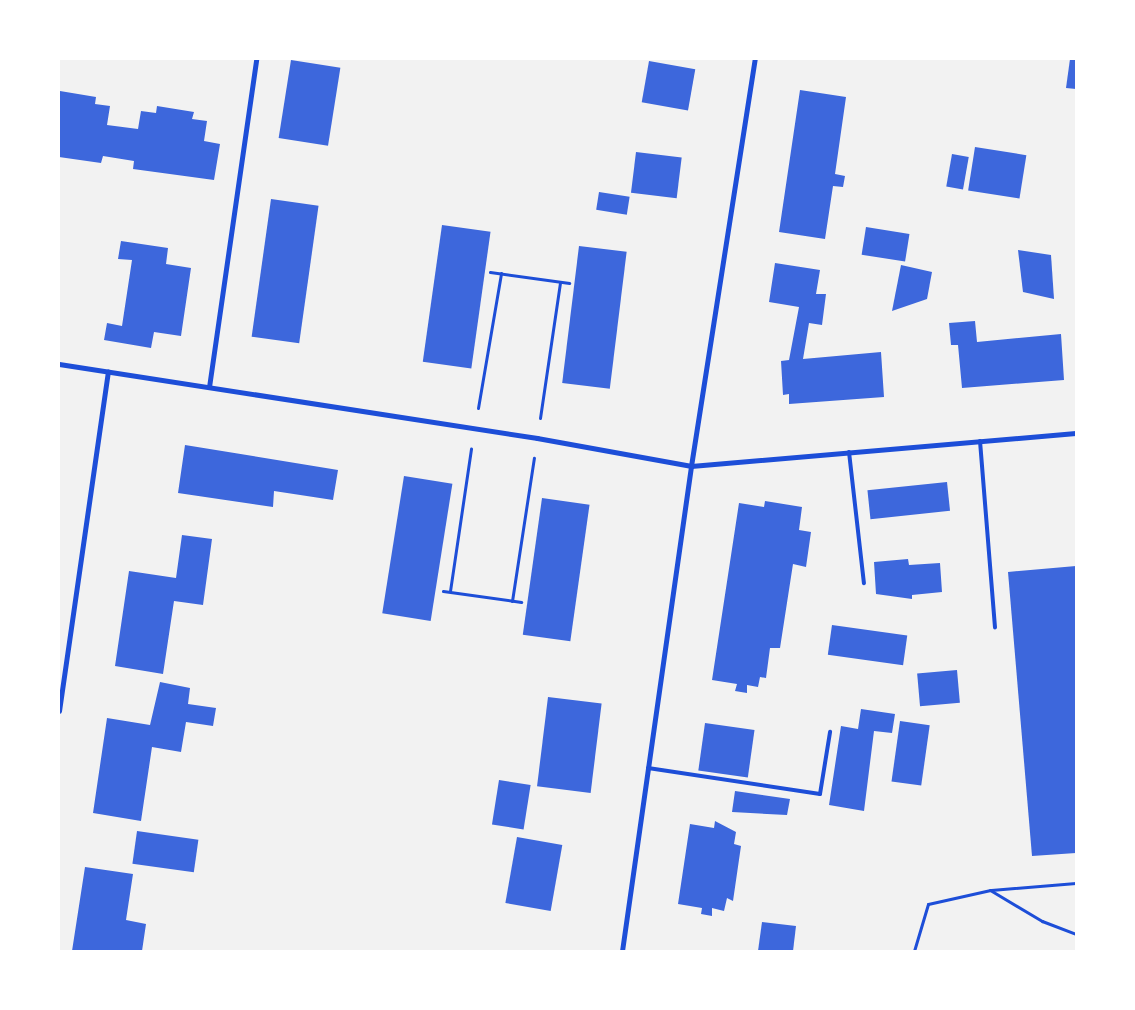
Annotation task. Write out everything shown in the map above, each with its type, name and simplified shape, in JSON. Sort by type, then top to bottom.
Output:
[{"type":"street","points":[[209,387],[256,59]]},
{"type":"street","points":[[622,951],[691,466],[755,59]]},
{"type":"street","points":[[59,364],[475,428],[691,466],[1076,433]]},
{"type":"street","points":[[59,711],[108,372]]},
{"type":"lane","points":[[980,441],[995,627]]},
{"type":"lane","points":[[849,452],[864,583]]},
{"type":"lane","points":[[648,768],[820,794],[830,732]]},
{"type":"path","points":[[490,272],[569,283]]},
{"type":"path","points":[[450,591],[501,273]]},
{"type":"path","points":[[443,591],[521,602]]},
{"type":"path","points":[[914,951],[928,904],[990,890],[1076,883]]},
{"type":"path","points":[[990,890],[1042,921],[1076,934]]},
{"type":"building","points":[[1070,59],[1076,59],[1076,89],[1066,88]]},
{"type":"building","points":[[291,60],[340,68],[328,146],[279,138]]},
{"type":"building","points":[[649,61],[695,69],[688,111],[642,102]]},
{"type":"building","points":[[800,90],[846,97],[835,174],[845,176],[843,187],[833,186],[825,239],[779,232]]},
{"type":"building","points":[[60,91],[96,97],[95,104],[110,106],[107,125],[138,129],[141,111],[156,113],[157,106],[194,112],[192,119],[207,121],[204,141],[220,144],[214,180],[133,169],[134,161],[103,156],[101,163],[59,157]]},
{"type":"building","points":[[975,147],[1026,155],[1019,199],[968,190]]},
{"type":"building","points":[[636,152],[682,158],[677,198],[631,193]]},
{"type":"building","points":[[952,154],[969,157],[963,189],[946,186]]},
{"type":"building","points":[[599,192],[630,197],[627,215],[596,210]]},
{"type":"building","points":[[271,199],[319,206],[299,343],[252,337]]},
{"type":"building","points":[[442,225],[491,232],[471,368],[423,362]]},
{"type":"building","points":[[866,227],[909,234],[905,262],[862,255]]},
{"type":"building","points":[[121,241],[168,248],[166,264],[191,268],[181,336],[154,332],[151,348],[104,340],[107,323],[122,326],[132,260],[118,259]]},
{"type":"building","points":[[579,246],[627,252],[610,389],[562,383]]},
{"type":"building","points":[[1018,250],[1051,255],[1054,299],[1023,292]]},
{"type":"building","points":[[775,263],[820,270],[816,294],[826,294],[822,325],[809,323],[803,359],[881,352],[884,397],[789,404],[789,394],[783,395],[781,361],[789,360],[799,307],[769,302]]},
{"type":"building","points":[[901,265],[932,272],[927,299],[892,311]]},
{"type":"building","points":[[975,321],[977,342],[1061,334],[1064,380],[962,388],[958,345],[951,345],[949,323]]},
{"type":"building","points":[[185,445],[338,470],[333,500],[274,491],[273,507],[178,493]]},
{"type":"building","points":[[404,476],[452,484],[431,621],[382,613]]},
{"type":"building","points":[[947,482],[950,511],[870,519],[867,490]]},
{"type":"building","points":[[542,498],[590,505],[570,641],[523,635]]},
{"type":"building","points":[[765,501],[802,507],[799,530],[811,532],[806,567],[793,564],[780,648],[770,648],[766,678],[760,677],[758,687],[747,685],[747,693],[735,691],[737,684],[712,680],[739,503],[764,507]]},
{"type":"building","points":[[182,535],[212,539],[203,605],[174,601],[163,674],[115,666],[129,571],[176,578]]},
{"type":"building","points":[[908,559],[909,565],[940,563],[942,592],[912,595],[912,599],[876,594],[874,562]]},
{"type":"building","points":[[1076,566],[1076,853],[1032,856],[1008,572]]},
{"type":"building","points":[[832,625],[907,636],[903,665],[828,655]]},
{"type":"building","points":[[957,670],[960,703],[920,706],[917,673]]},
{"type":"building","points":[[160,682],[190,688],[188,704],[216,708],[213,726],[186,722],[181,752],[152,747],[141,821],[93,813],[107,718],[150,725]]},
{"type":"building","points":[[548,697],[602,704],[591,793],[537,786]]},
{"type":"building","points":[[861,709],[895,714],[892,733],[874,731],[864,811],[829,805],[841,726],[858,729]]},
{"type":"building","points":[[900,721],[930,725],[921,786],[892,781]]},
{"type":"building","points":[[705,723],[755,730],[748,777],[698,771]]},
{"type":"building","points":[[499,780],[531,785],[524,829],[492,824]]},
{"type":"building","points":[[735,791],[790,799],[787,815],[732,812]]},
{"type":"building","points":[[715,821],[736,832],[734,844],[741,846],[733,901],[727,898],[724,911],[712,908],[712,916],[701,914],[702,908],[678,904],[690,824],[714,828]]},
{"type":"building","points":[[137,831],[198,840],[194,872],[132,864]]},
{"type":"building","points":[[517,837],[562,845],[551,911],[505,903]]},
{"type":"building","points":[[85,867],[133,874],[126,920],[146,924],[142,951],[72,951]]},
{"type":"building","points":[[762,922],[796,926],[793,951],[758,951]]}]
